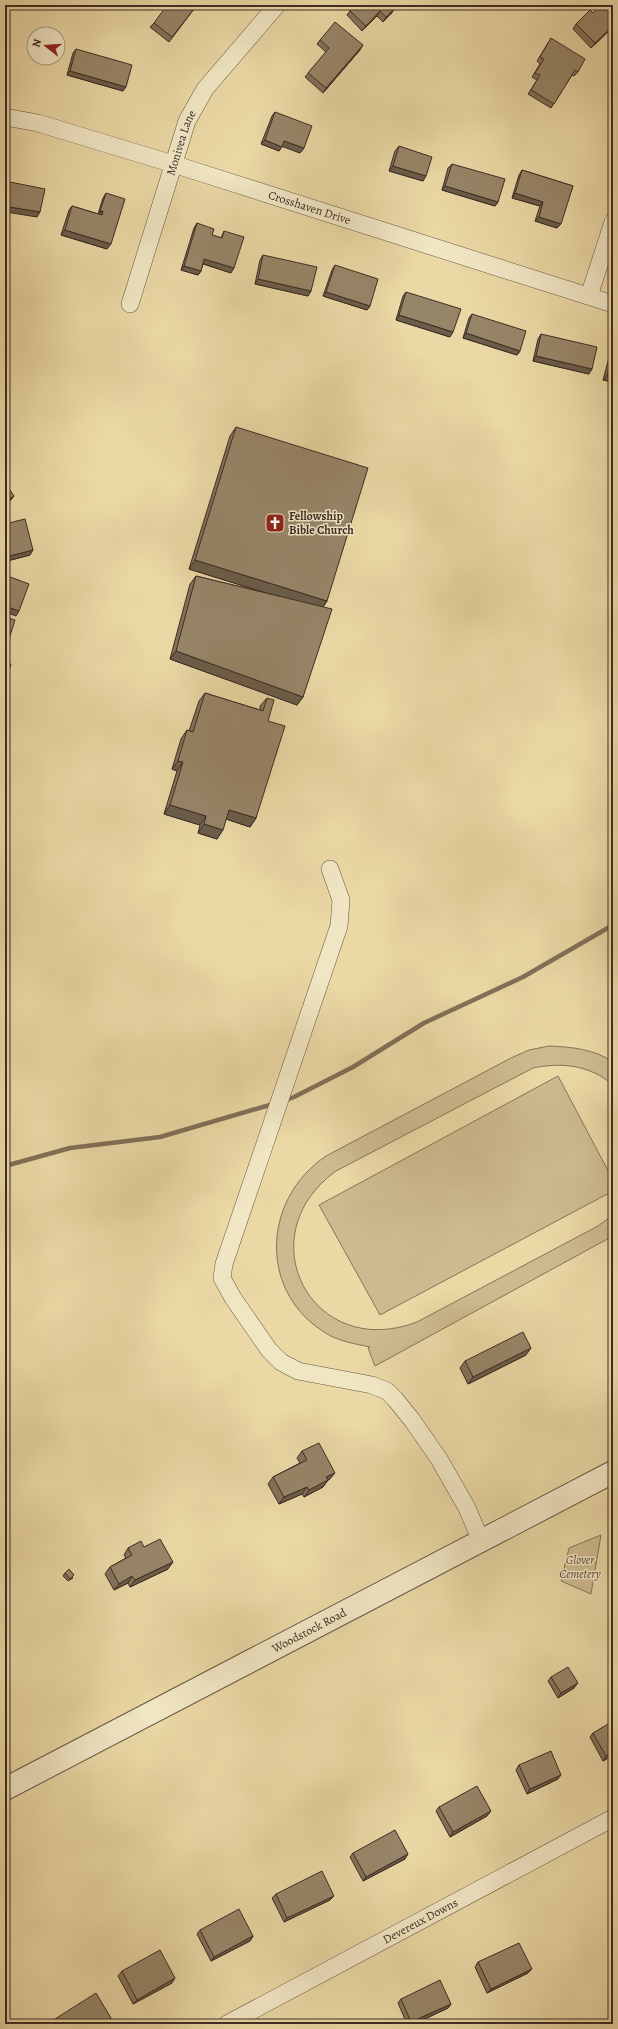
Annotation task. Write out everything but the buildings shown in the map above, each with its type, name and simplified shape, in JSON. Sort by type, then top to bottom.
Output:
[{"type":"street","name":"Monivea Lane","points":[[130,304],[187,121],[205,89],[277,5]]},
{"type":"street","name":"Crosshaven Drive","points":[[5,117],[38,122],[613,304]]},
{"type":"street","points":[[589,296],[613,222]]},
{"type":"street","points":[[330,869],[341,900],[339,926],[224,1264],[222,1278],[233,1298],[269,1350],[281,1362],[298,1371],[372,1385],[387,1391],[395,1399],[412,1420],[439,1459],[467,1508],[481,1541]]},
{"type":"street","name":"Woodstock Road","points":[[5,1789],[613,1472]]},
{"type":"street","name":"Devereux Downs","points":[[227,2024],[613,1818]]},
{"type":"green space","points":[[549,1046],[590,1051],[613,1062],[613,1085],[604,1078],[585,1069],[565,1065],[533,1068],[336,1171],[309,1198],[296,1228],[294,1258],[303,1286],[321,1309],[347,1324],[380,1330],[417,1322],[598,1226],[613,1215],[613,1236],[375,1366],[368,1348],[370,1347],[329,1335],[306,1318],[289,1296],[280,1272],[276,1247],[280,1221],[289,1197],[305,1175],[326,1156],[511,1058],[529,1050]]},
{"type":"green space","points":[[558,1076],[613,1180],[613,1191],[380,1315],[319,1205]]},
{"type":"green space","name":"Glover Cemetery","points":[[601,1535],[591,1594],[561,1581],[569,1548]]},
{"type":"waterway","points":[[284,1101],[353,1067],[424,1023],[523,977],[613,925]]},
{"type":"waterway","points":[[5,1166],[70,1148],[160,1137],[273,1104]]},
{"type":"place","name":"Fellowship Bible Church","points":[[275,523]]}]
